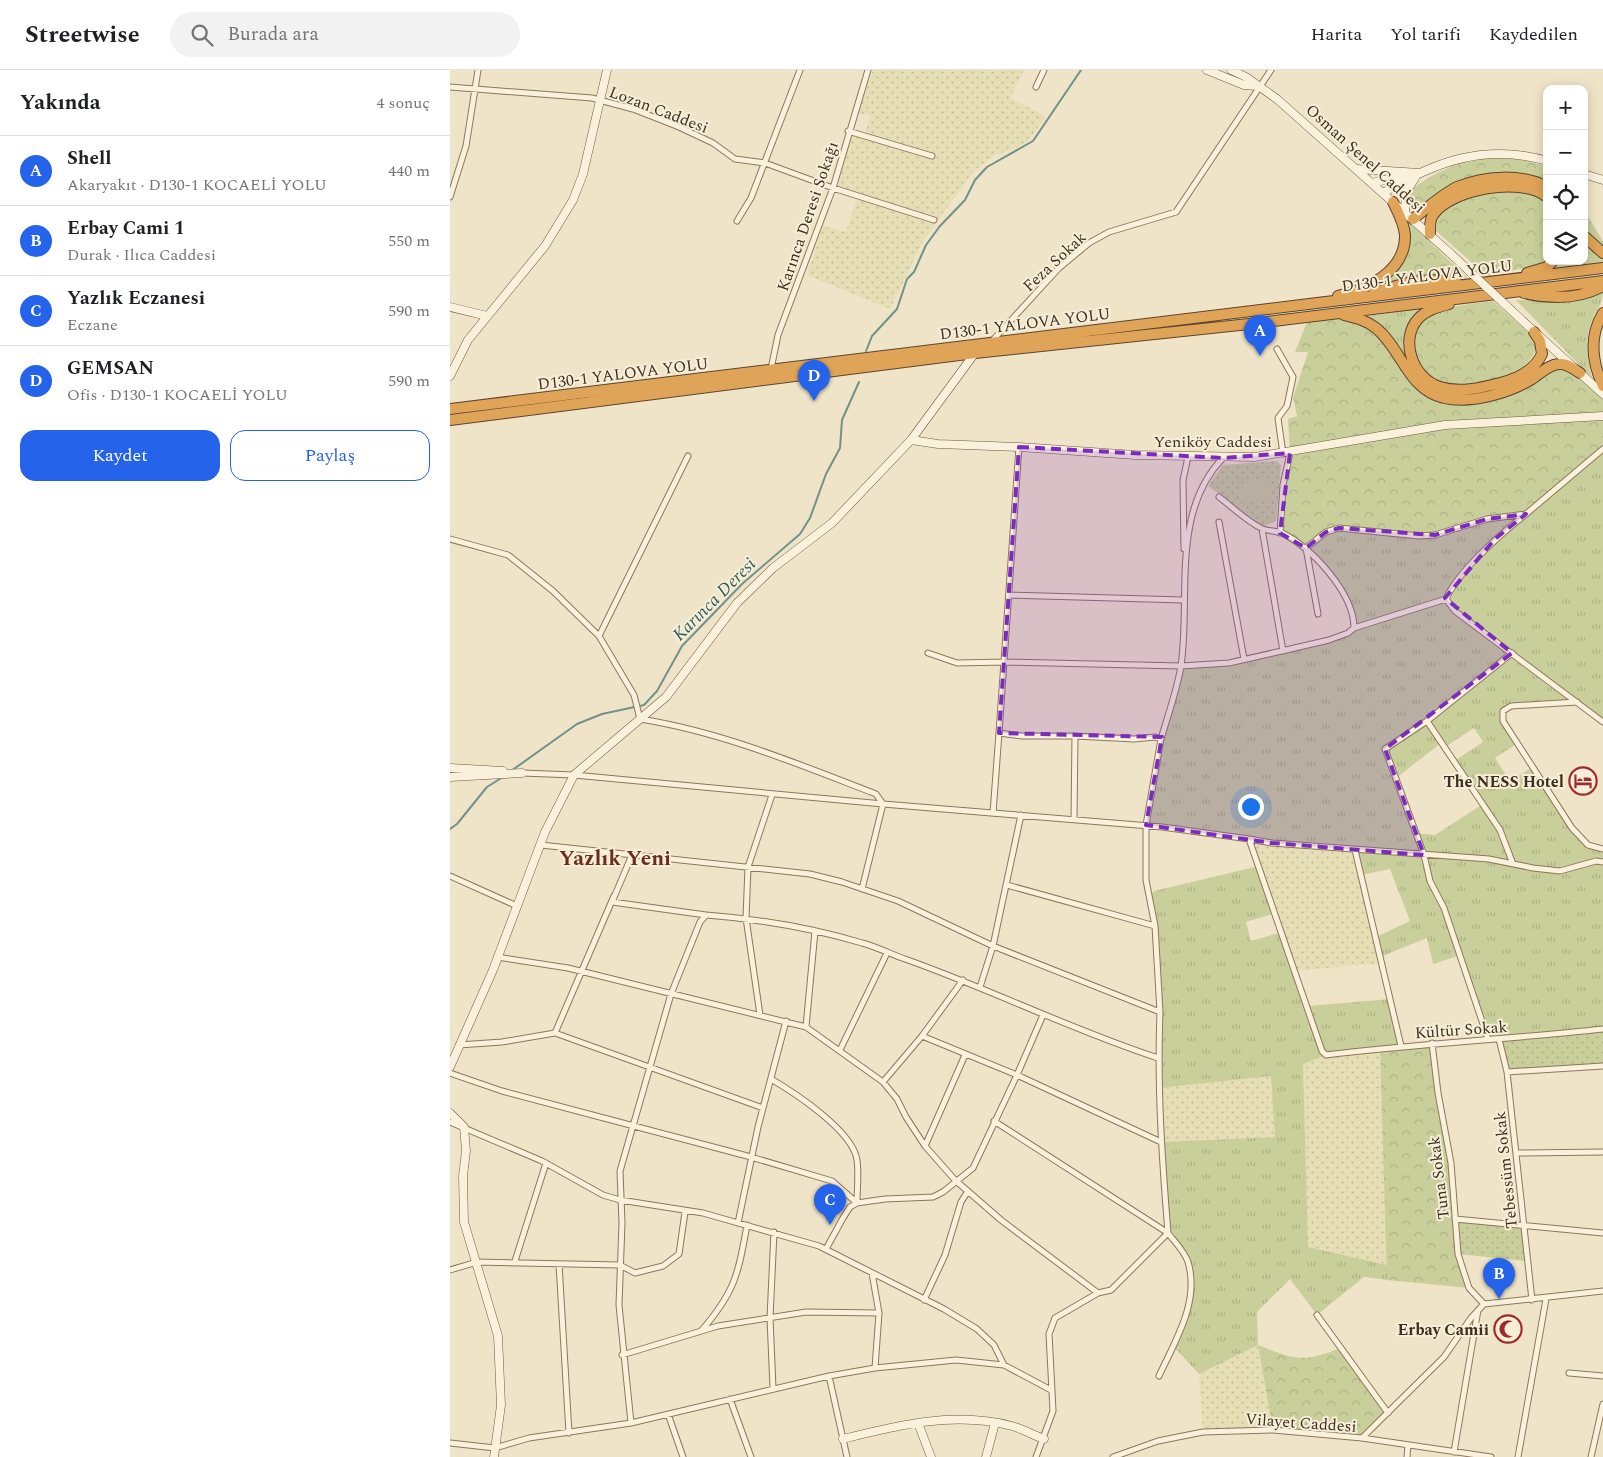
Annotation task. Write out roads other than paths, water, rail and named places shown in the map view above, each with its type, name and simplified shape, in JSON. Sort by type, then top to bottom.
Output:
[{"type":"highway","points":[[1413,219],[1442,196],[1458,187],[1475,182],[1518,178],[1543,185]]},
{"type":"highway","points":[[1430,234],[1430,222],[1434,214],[1447,203],[1473,192],[1518,187],[1530,188],[1543,195]]},
{"type":"highway","points":[[1275,309],[1346,294],[1373,283],[1391,270],[1402,252],[1405,234],[1393,202]]},
{"type":"highway","points":[[1588,240],[1603,254]]},
{"type":"highway","points":[[1500,281],[1549,265]]},
{"type":"highway","name":"D130-1 YALOVA YOLU","points":[[450,409],[1360,299],[1392,286],[1419,280],[1453,282],[1468,286],[1603,268]]},
{"type":"highway","points":[[450,420],[975,353],[1338,313],[1603,281]]},
{"type":"highway","points":[[1516,291],[1547,298],[1569,297],[1603,286]]},
{"type":"highway","points":[[1473,297],[1431,310],[1419,318],[1413,326],[1410,337],[1411,356],[1415,367],[1429,382],[1444,388],[1464,390],[1510,380],[1525,373],[1539,360],[1542,349],[1534,332]]},
{"type":"highway","points":[[1338,313],[1359,318],[1378,329],[1419,385],[1430,393],[1444,398],[1459,399],[1498,394],[1516,388],[1553,365],[1565,364],[1580,373]]},
{"type":"highway","points":[[1603,313],[1594,336],[1593,350],[1596,368],[1603,386]]},
{"type":"street","points":[[450,197],[466,146],[477,90],[478,70]]},
{"type":"street","points":[[450,376],[468,340],[544,246],[573,200],[583,174],[607,70]]},
{"type":"street","points":[[737,221],[751,198],[800,70]]},
{"type":"street","name":"Karınca Deresi Sokağı","points":[[771,369],[778,335],[833,188],[848,131],[868,70]]},
{"type":"street","points":[[1036,88],[1044,70]]},
{"type":"street","name":"Osman Şenel Caddesi","points":[[1206,70],[1244,85],[1259,87]]},
{"type":"street","name":"Osman Şenel Caddesi","points":[[1231,70],[1283,103],[1430,234],[1526,325],[1603,394]]},
{"type":"street","name":"Feza Sokak","points":[[992,342],[1059,268],[1089,243],[1109,232],[1176,212],[1222,146],[1271,70]]},
{"type":"street","name":"Lozan Caddesi","points":[[450,87],[600,99],[679,127],[712,143],[734,159],[765,163],[833,188],[934,220]]},
{"type":"street","points":[[848,131],[932,156]]},
{"type":"street","points":[[1383,193],[1450,161],[1477,154],[1515,153],[1543,160]]},
{"type":"street","points":[[1357,169],[1421,174]]},
{"type":"street","points":[[1372,183],[1394,177],[1421,174]]},
{"type":"street","points":[[1404,211],[1406,192],[1410,184],[1421,174]]},
{"type":"street","points":[[1587,175],[1603,180]]},
{"type":"street","points":[[450,307],[487,316]]},
{"type":"street","points":[[1277,348],[1293,377],[1286,406],[1278,418],[1286,454],[1280,532]]},
{"type":"street","points":[[450,1067],[498,957],[541,845],[574,775],[639,715],[666,698],[737,603],[773,568],[832,523],[911,440],[975,353]]},
{"type":"street","name":"Yeniköy Caddesi","points":[[911,440],[938,444],[1223,458],[1286,454],[1445,425],[1603,416]]},
{"type":"street","points":[[993,813],[1019,447]]},
{"type":"street","points":[[928,653],[957,663],[1004,662],[1181,666],[1229,663],[1329,640],[1348,633],[1354,628],[1446,598],[1457,582],[1495,539],[1603,449]]},
{"type":"street","points":[[599,636],[688,456]]},
{"type":"street","points":[[1036,1457],[1044,1439],[1052,1411],[1049,1334],[1055,1318],[1098,1293],[1111,1290],[1168,1233],[1161,1142],[1158,1058],[1160,1012],[1155,926],[1146,880],[1146,825],[1162,739],[1181,666],[1184,560],[1183,480],[1188,457]]},
{"type":"street","points":[[1184,560],[1194,510],[1201,491],[1212,470],[1223,458]]},
{"type":"street","points":[[1219,497],[1262,529],[1280,532],[1312,553],[1330,574],[1354,617],[1354,628]]},
{"type":"street","points":[[1306,548],[1326,532],[1339,528],[1435,535],[1487,519],[1526,514]]},
{"type":"street","points":[[1219,522],[1244,660]]},
{"type":"street","points":[[1262,529],[1283,651]]},
{"type":"street","points":[[450,539],[508,554],[553,592],[599,636],[636,700],[639,715]]},
{"type":"street","points":[[1306,548],[1318,614]]},
{"type":"street","points":[[1009,595],[1183,600]]},
{"type":"street","points":[[1446,598],[1455,611],[1603,722]]},
{"type":"street","points":[[1488,1039],[1444,908],[1430,881],[1424,855],[1385,749],[1427,721],[1512,653]]},
{"type":"street","points":[[1577,702],[1511,706],[1503,711],[1503,721],[1572,828],[1588,845],[1603,849]]},
{"type":"street","points":[[639,715],[759,749],[876,794],[883,804],[862,889]]},
{"type":"street","points":[[1427,721],[1500,830],[1513,864]]},
{"type":"street","points":[[999,734],[1134,739],[1155,737],[1162,739]]},
{"type":"street","points":[[1074,819],[1075,736]]},
{"type":"street","points":[[450,768],[490,773]]},
{"type":"street","points":[[450,777],[522,772],[574,775],[772,795],[1146,825],[1272,843],[1488,859],[1560,871],[1596,861],[1603,862]]},
{"type":"street","points":[[760,1015],[746,918],[748,867],[772,795]]},
{"type":"street","points":[[980,987],[1007,885],[1021,815]]},
{"type":"street","name":"Kültür Sokak","points":[[1250,839],[1322,1051],[1326,1055],[1432,1042],[1499,1039],[1603,1029]]},
{"type":"street","points":[[541,845],[810,874],[898,900],[992,946],[1160,1012]]},
{"type":"street","points":[[1355,850],[1401,1046]]},
{"type":"street","points":[[555,1033],[632,855]]},
{"type":"street","points":[[450,876],[517,906]]},
{"type":"street","points":[[1007,885],[1155,926]]},
{"type":"street","points":[[614,896],[612,902],[706,915],[746,918],[815,931],[863,943],[963,980],[1043,1015],[1158,1058]]},
{"type":"street","points":[[631,1423],[622,1355],[619,1305],[620,1171],[631,1126],[671,994],[700,922],[706,915]]},
{"type":"street","points":[[806,1027],[815,931]]},
{"type":"street","points":[[840,1050],[888,953]]},
{"type":"street","points":[[498,957],[581,971],[806,1027],[883,1082],[897,1098],[906,1117],[925,1146],[955,1180],[1001,1220],[1098,1293]]},
{"type":"street","points":[[883,1082],[922,1036],[963,980]]},
{"type":"street","points":[[826,1250],[842,1218],[850,1207],[857,1203],[885,1199],[933,1197],[943,1192],[955,1180],[973,1168],[1043,1015]]},
{"type":"street","points":[[738,1223],[763,1108],[786,1021]]},
{"type":"street","points":[[459,1046],[502,1042],[555,1033],[763,1108]]},
{"type":"street","points":[[922,1036],[964,1055],[1017,1075],[1161,1142]]},
{"type":"street","name":"Tebessüm Sokak","points":[[1499,1039],[1508,1072],[1532,1300]]},
{"type":"street","name":"Tuna Sokak","points":[[1432,1042],[1438,1093],[1451,1163],[1458,1254],[1469,1288],[1484,1304]]},
{"type":"street","points":[[925,1146],[964,1055]]},
{"type":"street","points":[[1508,1072],[1603,1066]]},
{"type":"street","points":[[450,1074],[502,1091],[752,1157],[832,1181],[857,1203]]},
{"type":"street","points":[[771,1079],[803,1098],[848,1139],[857,1158],[857,1203]]},
{"type":"street","points":[[450,1113],[464,1127],[466,1151],[463,1176],[464,1222],[498,1336],[501,1405],[494,1457]]},
{"type":"street","points":[[994,1121],[1168,1233],[1188,1260],[1191,1281],[1188,1313],[1159,1376]]},
{"type":"street","points":[[450,1122],[546,1164],[581,1184],[620,1200],[685,1212],[702,1213],[774,1232],[826,1250],[977,1329],[994,1345],[1004,1365]]},
{"type":"street","points":[[1516,1152],[1603,1152]]},
{"type":"street","points":[[515,1261],[546,1164]]},
{"type":"street","points":[[924,1300],[945,1254],[961,1202],[968,1191]]},
{"type":"street","points":[[450,1270],[476,1262],[515,1261],[620,1265],[635,1273],[663,1266],[679,1254],[685,1212]]},
{"type":"street","points":[[1455,1219],[1603,1233]]},
{"type":"street","points":[[701,1331],[722,1307],[738,1276],[747,1225]]},
{"type":"street","points":[[773,1388],[770,1318],[774,1232]]},
{"type":"street","points":[[559,1264],[569,1433]]},
{"type":"street","points":[[872,1274],[879,1314],[875,1368]]},
{"type":"street","points":[[1362,1438],[1444,1357],[1478,1309],[1484,1304],[1546,1299],[1603,1291]]},
{"type":"street","points":[[1518,1457],[1546,1299]]},
{"type":"street","points":[[1454,1452],[1478,1309]]},
{"type":"street","points":[[622,1355],[718,1326],[806,1312],[879,1314]]},
{"type":"street","points":[[1317,1315],[1388,1413]]},
{"type":"street","points":[[450,1443],[495,1448],[529,1438],[631,1423],[829,1376],[875,1368],[956,1360],[1004,1365],[1051,1390]]},
{"type":"street","points":[[1570,1373],[1603,1376]]},
{"type":"street","points":[[829,1376],[847,1457]]},
{"type":"street","points":[[730,1399],[751,1457]]},
{"type":"street","points":[[1591,1457],[1603,1404]]},
{"type":"street","points":[[668,1414],[683,1457]]},
{"type":"street","points":[[843,1439],[918,1423],[975,1419],[1013,1426],[1044,1439]]},
{"type":"street","points":[[918,1423],[931,1457]]},
{"type":"street","points":[[986,1457],[995,1423]]},
{"type":"street","name":"Vilayet Caddesi","points":[[1113,1457],[1158,1441],[1219,1430],[1273,1430],[1362,1438],[1490,1457]]},
{"type":"street","points":[[1407,1457],[1408,1444]]},
{"type":"street","points":[[1444,1451],[1444,1457]]},
{"type":"waterway","name":"Karınca Deresi","points":[[866,351],[872,336],[897,309],[907,279],[914,272],[926,245],[940,226],[965,200],[975,180],[987,167],[1033,141],[1081,70]]},
{"type":"waterway","name":"Karınca Deresi","points":[[511,771],[577,724],[602,714],[644,705],[657,691],[682,646],[742,584],[800,534],[810,518],[826,474],[840,448],[842,420],[859,382]]},
{"type":"waterway","name":"Karınca Deresi","points":[[450,829],[457,824],[487,787],[503,777]]},
{"type":"place","name":"Shell","points":[[1260,356]]},
{"type":"place","name":"GEMSAN","points":[[814,401]]},
{"type":"place","name":"The NESS Hotel","points":[[1583,781]]},
{"type":"place","name":"Yazlık Eczanesi","points":[[830,1225]]},
{"type":"place","name":"Erbay Cami 1","points":[[1499,1299]]},
{"type":"place","name":"Erbay Camii","points":[[1508,1329]]},
{"type":"district","name":"Yazlık Yeni","points":[[615,858]]}]
